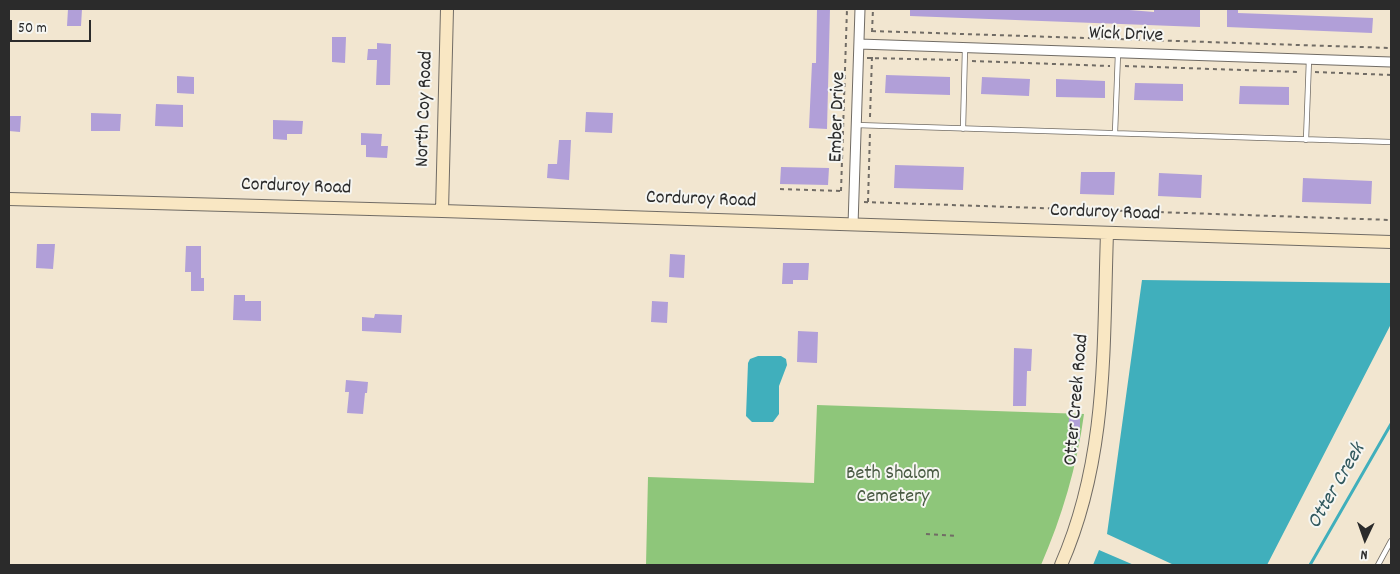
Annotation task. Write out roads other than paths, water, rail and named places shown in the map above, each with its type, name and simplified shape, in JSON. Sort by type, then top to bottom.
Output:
[{"type":"street","name":"North Coy Road","points":[[442,211],[447,9]]},
{"type":"street","name":"Ember Drive","points":[[853,226],[860,9]]},
{"type":"street","name":"Wick Drive","points":[[859,44],[1391,62]]},
{"type":"street","name":"Corduroy Road","points":[[9,199],[1391,242]]},
{"type":"street","name":"Otter Creek Road","points":[[1061,565],[1082,510],[1098,437],[1107,233]]},
{"type":"lane","points":[[963,129],[965,48]]},
{"type":"lane","points":[[1115,134],[1118,53]]},
{"type":"lane","points":[[1306,140],[1309,59]]},
{"type":"lane","points":[[856,125],[1391,142]]},
{"type":"lane","points":[[1378,565],[1391,541]]},
{"type":"water","points":[[1142,280],[1391,283],[1391,324],[1267,565],[1174,565],[1107,534]]},
{"type":"water","points":[[758,356],[781,356],[786,359],[787,365],[779,386],[779,414],[773,422],[752,422],[746,416],[748,363],[750,359]]},
{"type":"water","points":[[1099,550],[1134,565],[1093,565]]},
{"type":"waterway","name":"Otter Creek","points":[[1310,565],[1391,424]]},
{"type":"park label","name":"Beth Shalom Cemetery","points":[[893,486]]}]
